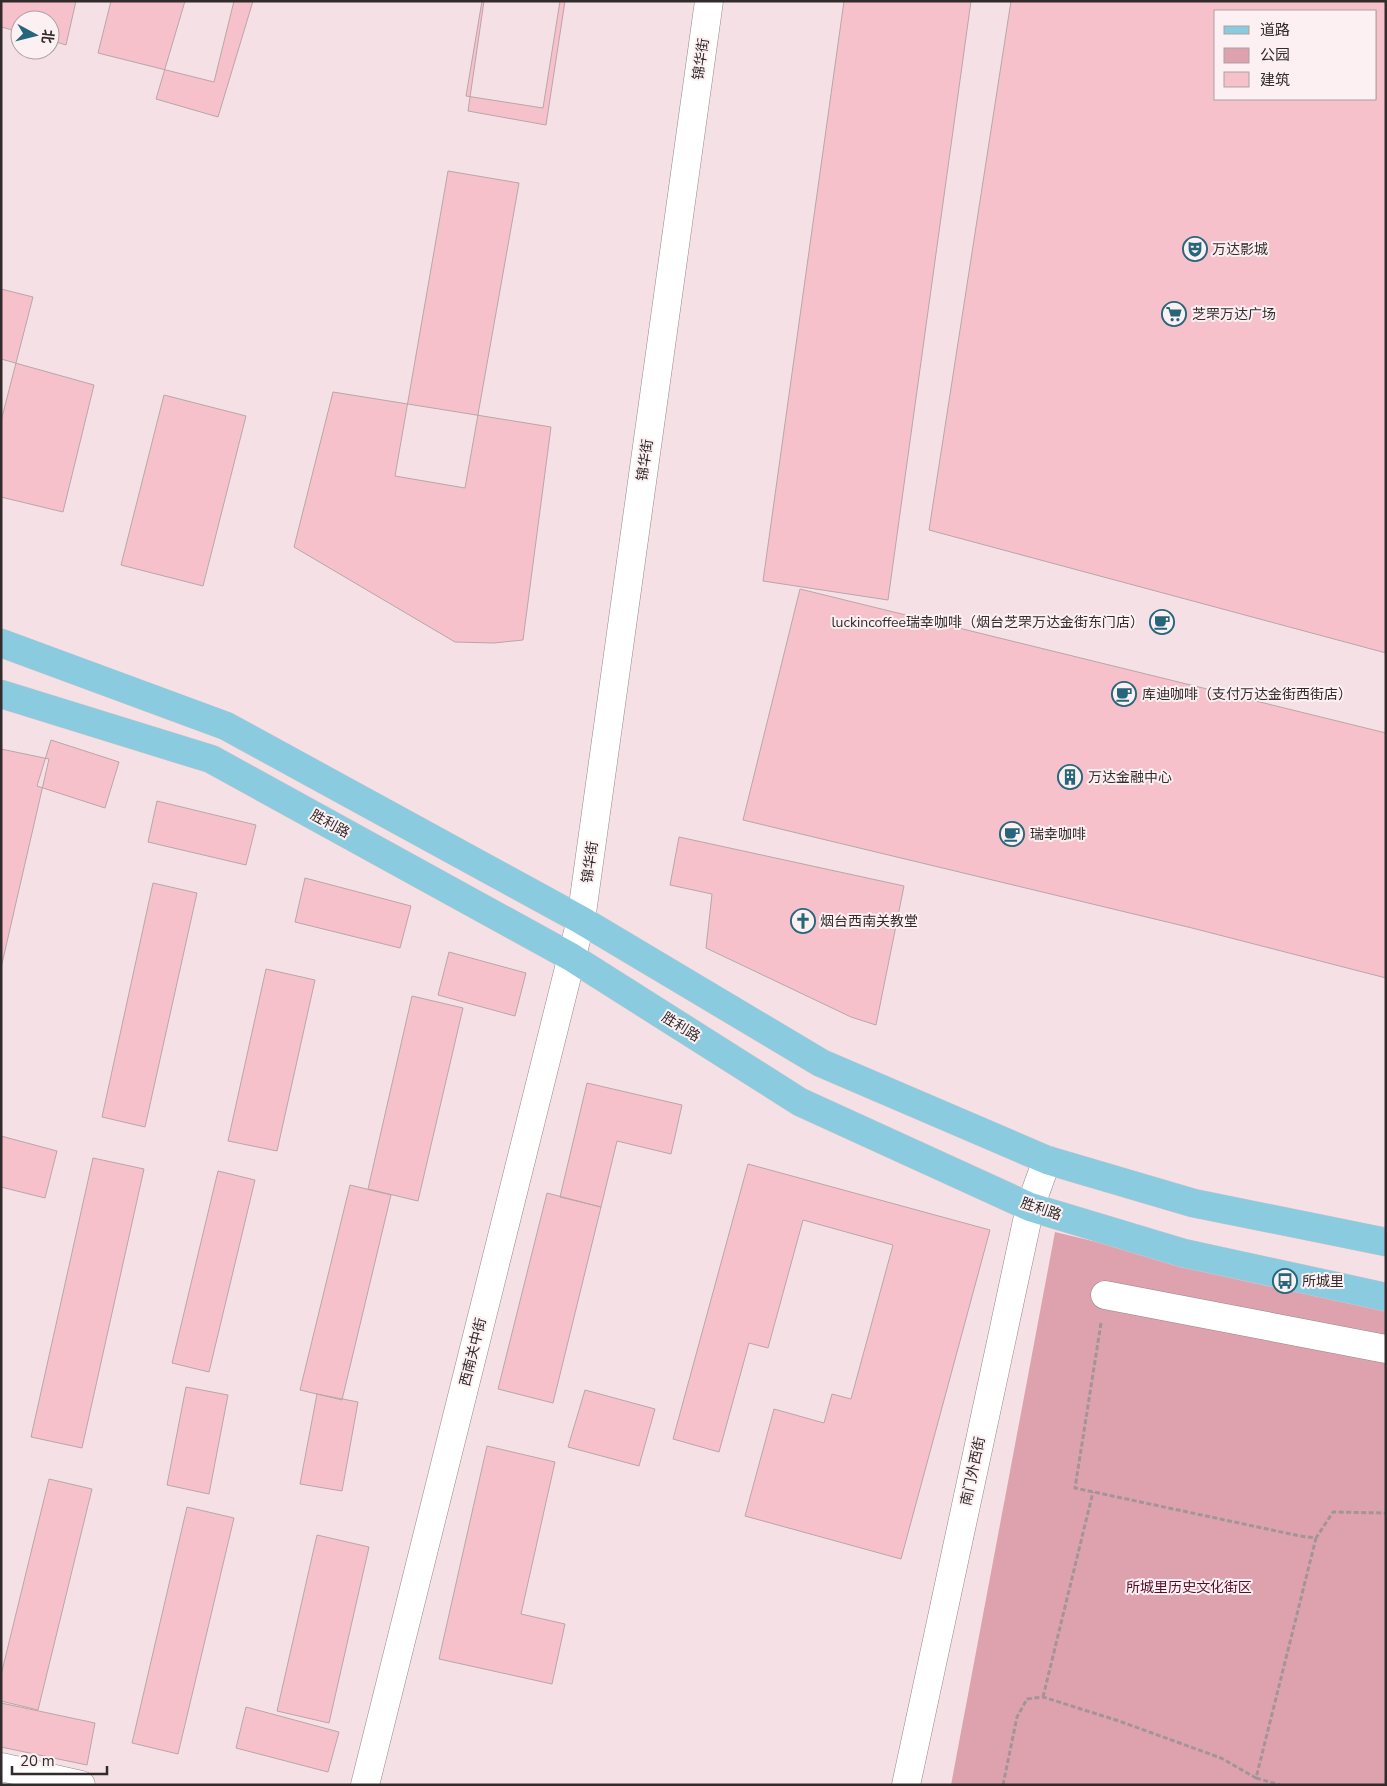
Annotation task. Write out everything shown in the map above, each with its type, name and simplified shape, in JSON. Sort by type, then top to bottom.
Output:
[{"type":"main road","points":[[1,643],[226,726],[582,920],[821,1063],[1047,1160],[1192,1204],[1386,1242]]},
{"type":"main road","name":"胜利路","points":[[1,694],[211,759],[571,957],[800,1102],[1030,1207],[1183,1253],[1386,1297]]},
{"type":"street","name":"锦华街","points":[[582,920],[709,1]]},
{"type":"street","name":"西南关中街","points":[[365,1785],[571,957],[582,920]]},
{"type":"street","name":"南门外西街","points":[[906,1785],[1030,1207],[1047,1160]]},
{"type":"street","points":[[1105,1295],[1386,1349]]},
{"type":"street","points":[[1,1767],[81,1785]]},
{"type":"path","points":[[1105,1295],[1075,1488],[1316,1538]]},
{"type":"path","points":[[1043,1697],[1093,1492]]},
{"type":"path","points":[[1256,1778],[1316,1538],[1333,1512],[1386,1513]]},
{"type":"path","points":[[1003,1785],[1017,1717],[1027,1699],[1043,1697],[1221,1758],[1256,1778],[1280,1785]]},
{"type":"green space","name":"所城里历史文化街区","points":[[1055,1232],[1386,1311],[1386,1785],[951,1785]]},
{"type":"building","points":[[1,1],[76,1],[66,45],[60,43],[60,10],[10,10],[10,29],[1,27]]},
{"type":"building","points":[[111,1],[234,1],[214,82],[98,53]]},
{"type":"building","points":[[185,1],[253,1],[218,117],[156,99]]},
{"type":"building","points":[[482,1],[560,1],[543,108],[466,96]]},
{"type":"building","points":[[484,1],[565,1],[546,125],[468,111]]},
{"type":"building","points":[[844,1],[971,1],[888,600],[763,581]]},
{"type":"building","name":"芝罘万达广场","points":[[1011,1],[1386,1],[1386,653],[929,530]]},
{"type":"building","points":[[448,171],[519,183],[465,488],[395,476]]},
{"type":"building","points":[[1,289],[33,297],[1,421]]},
{"type":"building","points":[[1,359],[94,385],[63,512],[1,497]]},
{"type":"building","points":[[333,392],[551,427],[523,640],[494,643],[455,642],[294,547]]},
{"type":"building","points":[[164,395],[246,416],[203,586],[121,565]]},
{"type":"building","name":"万达金融中心","points":[[800,589],[1386,733],[1386,978],[1192,928],[743,820]]},
{"type":"building","points":[[51,740],[119,762],[105,808],[37,786]]},
{"type":"building","points":[[1,749],[49,759],[1,968]]},
{"type":"building","points":[[157,801],[256,825],[246,865],[148,842]]},
{"type":"building","name":"烟台西南关教堂","points":[[679,837],[904,886],[876,1025],[851,1017],[706,948],[712,894],[670,885]]},
{"type":"building","points":[[305,878],[411,906],[400,948],[295,922]]},
{"type":"building","points":[[153,883],[197,893],[145,1127],[102,1117]]},
{"type":"building","points":[[449,952],[526,973],[515,1016],[438,995]]},
{"type":"building","points":[[266,969],[315,980],[277,1151],[228,1141]]},
{"type":"building","points":[[412,996],[463,1008],[418,1201],[368,1189]]},
{"type":"building","points":[[587,1083],[682,1105],[671,1154],[617,1141],[601,1207],[560,1197]]},
{"type":"building","points":[[1,1136],[57,1151],[45,1198],[1,1187]]},
{"type":"building","points":[[93,1158],[144,1169],[82,1448],[31,1437]]},
{"type":"building","points":[[748,1164],[990,1230],[901,1559],[745,1516],[774,1409],[824,1423],[832,1394],[851,1399],[893,1245],[803,1220],[768,1348],[749,1343],[719,1452],[673,1439]]},
{"type":"building","points":[[218,1171],[255,1180],[209,1372],[172,1363]]},
{"type":"building","points":[[350,1185],[391,1195],[342,1400],[300,1390]]},
{"type":"building","points":[[547,1193],[601,1207],[553,1403],[498,1389]]},
{"type":"building","points":[[186,1387],[228,1395],[209,1494],[167,1485]]},
{"type":"building","points":[[585,1390],[655,1409],[639,1466],[568,1447]]},
{"type":"building","points":[[317,1394],[358,1402],[342,1491],[300,1484]]},
{"type":"building","points":[[487,1446],[555,1462],[521,1614],[565,1624],[552,1684],[439,1659]]},
{"type":"building","points":[[49,1479],[92,1489],[38,1710],[1,1701],[1,1675]]},
{"type":"building","points":[[187,1507],[234,1518],[178,1754],[132,1743]]},
{"type":"building","points":[[317,1535],[369,1547],[329,1723],[277,1711]]},
{"type":"building","points":[[1,1703],[95,1723],[87,1765],[1,1747]]},
{"type":"building","points":[[246,1707],[339,1732],[328,1772],[236,1748]]},
{"type":"place","name":"万达影城","points":[[1195,249]]},
{"type":"place","name":"芝罘万达广场","points":[[1174,314]]},
{"type":"place","name":"luckincoffee瑞幸咖啡（烟台芝罘万达金街东门店）","points":[[1162,622]]},
{"type":"place","name":"库迪咖啡（支付万达金街西街店）","points":[[1124,694]]},
{"type":"place","name":"万达金融中心","points":[[1070,777]]},
{"type":"place","name":"瑞幸咖啡","points":[[1012,834]]},
{"type":"place","name":"烟台西南关教堂","points":[[803,921]]},
{"type":"place","name":"所城里","points":[[1285,1281]]}]
